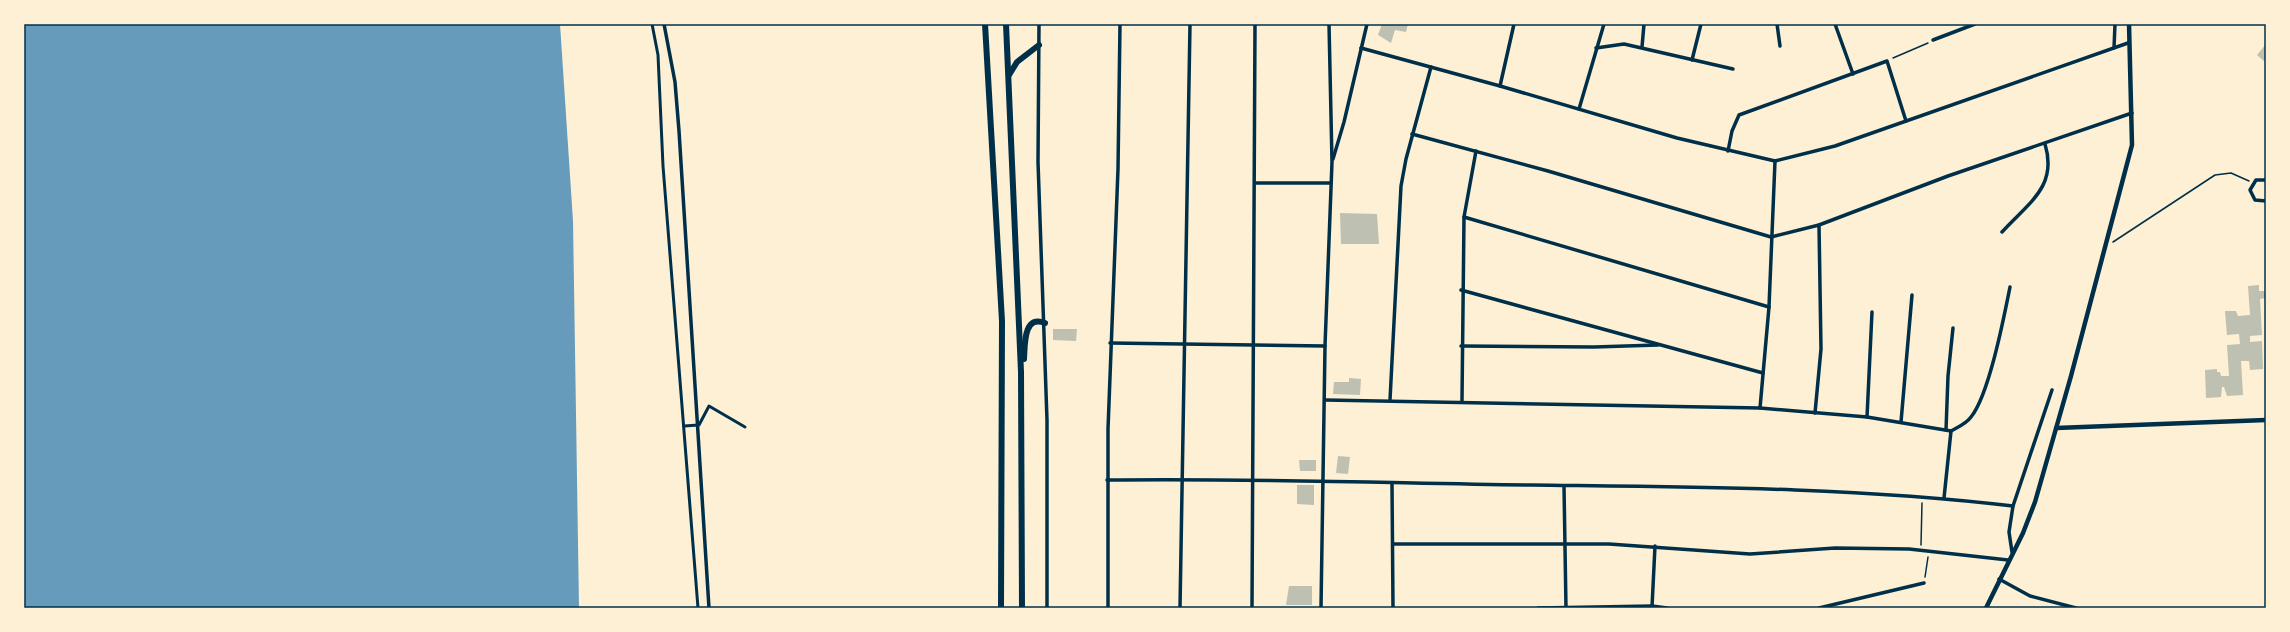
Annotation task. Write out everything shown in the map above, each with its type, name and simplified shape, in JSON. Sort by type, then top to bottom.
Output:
[{"type":"main road","points":[[985,24],[1002,321],[1000,608]]},
{"type":"main road","points":[[1006,24],[1021,372],[1022,608]]},
{"type":"main road","points":[[1008,75],[1017,62],[1039,44]]},
{"type":"main road","points":[[1021,372],[1024,360],[1026,332],[1033,322],[1038,321],[1045,323]]},
{"type":"street","points":[[652,24],[658,54],[663,166],[698,608]]},
{"type":"street","points":[[664,24],[672,58],[676,96],[699,425],[709,608]]},
{"type":"street","points":[[1040,24],[1038,194],[1045,323],[1048,498],[1047,608]]},
{"type":"street","points":[[1108,608],[1107,480],[1110,343],[1118,169],[1120,24]]},
{"type":"street","points":[[1180,608],[1190,24]]},
{"type":"street","points":[[1252,608],[1252,346],[1255,183],[1255,24]]},
{"type":"street","points":[[1321,608],[1330,182],[1332,162],[1329,24]]},
{"type":"street","points":[[1332,162],[1344,122],[1366,24]]},
{"type":"street","points":[[1500,86],[1514,24]]},
{"type":"street","points":[[1579,109],[1604,24]]},
{"type":"street","points":[[1642,47],[1644,24]]},
{"type":"street","points":[[1692,60],[1701,24]]},
{"type":"street","points":[[1776,24],[1780,46]]},
{"type":"street","points":[[1835,24],[1853,74]]},
{"type":"street","points":[[1933,40],[1975,24]]},
{"type":"street","points":[[2114,48],[2115,24]]},
{"type":"street","points":[[1986,608],[2029,518],[2056,428],[2132,146],[2132,113],[2128,43],[2129,24]]},
{"type":"street","points":[[1361,48],[1728,151],[1775,162],[1835,146],[2128,43]]},
{"type":"street","points":[[1596,48],[1616,44],[1642,47],[1733,69]]},
{"type":"street","points":[[1728,151],[1732,131],[1739,115],[1887,61],[1906,121]]},
{"type":"street","points":[[1390,400],[1399,207],[1406,159],[1431,67]]},
{"type":"street","points":[[1412,134],[1548,170],[1771,237],[1819,225],[1948,176],[2132,113]]},
{"type":"street","points":[[2002,232],[2028,206],[2045,181],[2050,159],[2045,144]]},
{"type":"street","points":[[1462,402],[1461,290],[1464,217],[1476,151]]},
{"type":"street","points":[[1760,408],[1769,307],[1775,162]]},
{"type":"street","points":[[2266,180],[2259,179],[2253,183],[2250,190],[2252,197],[2258,202],[2266,201]]},
{"type":"street","points":[[1255,183],[1330,182]]},
{"type":"street","points":[[1464,217],[1769,307]]},
{"type":"street","points":[[1815,413],[1821,349],[1819,225]]},
{"type":"street","points":[[1325,400],[1760,408],[1867,417],[1951,431],[1966,422],[1978,404],[1991,368],[2010,287]]},
{"type":"street","points":[[1461,290],[1763,373]]},
{"type":"street","points":[[1901,422],[1912,295]]},
{"type":"street","points":[[1867,417],[1872,312]]},
{"type":"street","points":[[1946,430],[1948,376],[1953,328]]},
{"type":"street","points":[[1110,343],[1184,346],[1326,346]]},
{"type":"street","points":[[1461,346],[1594,347],[1662,345]]},
{"type":"street","points":[[2012,552],[2009,532],[2013,506],[2052,390]]},
{"type":"street","points":[[699,425],[709,406],[745,427]]},
{"type":"street","points":[[2056,428],[2266,420]]},
{"type":"street","points":[[684,426],[699,425]]},
{"type":"street","points":[[1944,498],[1951,431]]},
{"type":"street","points":[[1107,480],[1252,479],[1392,483],[1739,488],[1944,498],[2013,506]]},
{"type":"street","points":[[1392,483],[1393,608]]},
{"type":"street","points":[[1564,486],[1566,608]]},
{"type":"street","points":[[1393,544],[1565,543],[1656,546],[1750,554],[1835,548],[1921,550],[2008,560]]},
{"type":"street","points":[[1652,607],[1656,546]]},
{"type":"street","points":[[1999,579],[2030,596],[2076,608]]},
{"type":"street","points":[[1819,608],[1924,583]]},
{"type":"street","points":[[1538,608],[1667,608]]},
{"type":"path","points":[[1887,61],[1933,40]]},
{"type":"path","points":[[2104,248],[2132,231],[2214,175],[2231,172],[2253,183]]},
{"type":"path","points":[[1921,550],[1922,497]]},
{"type":"path","points":[[1924,583],[1929,551]]},
{"type":"water","points":[[24,24],[560,24],[573,221],[579,608],[24,608]]},
{"type":"building","points":[[1382,24],[1408,24],[1406,32],[1395,30],[1391,43],[1378,35]]},
{"type":"building","points":[[2266,44],[2266,61],[2264,61],[2257,55]]},
{"type":"building","points":[[1340,213],[1377,214],[1379,244],[1341,244]]},
{"type":"building","points":[[2259,285],[2259,291],[2266,291],[2266,298],[2260,299],[2262,335],[2250,336],[2250,342],[2262,341],[2263,369],[2250,370],[2249,361],[2241,361],[2243,395],[2227,396],[2224,387],[2222,387],[2221,397],[2206,398],[2205,370],[2217,369],[2217,372],[2220,372],[2221,376],[2229,376],[2227,345],[2240,344],[2239,334],[2227,335],[2225,311],[2236,311],[2238,316],[2250,315],[2248,286]]},
{"type":"building","points":[[1053,329],[1077,329],[1076,341],[1053,340]]},
{"type":"building","points":[[1349,378],[1361,379],[1360,395],[1333,394],[1334,382],[1349,382]]},
{"type":"building","points":[[1338,456],[1350,457],[1348,474],[1336,473]]},
{"type":"building","points":[[1299,460],[1316,460],[1316,471],[1300,471]]},
{"type":"building","points":[[1297,485],[1314,485],[1314,505],[1297,504]]},
{"type":"building","points":[[1289,586],[1312,586],[1312,605],[1286,605]]}]
